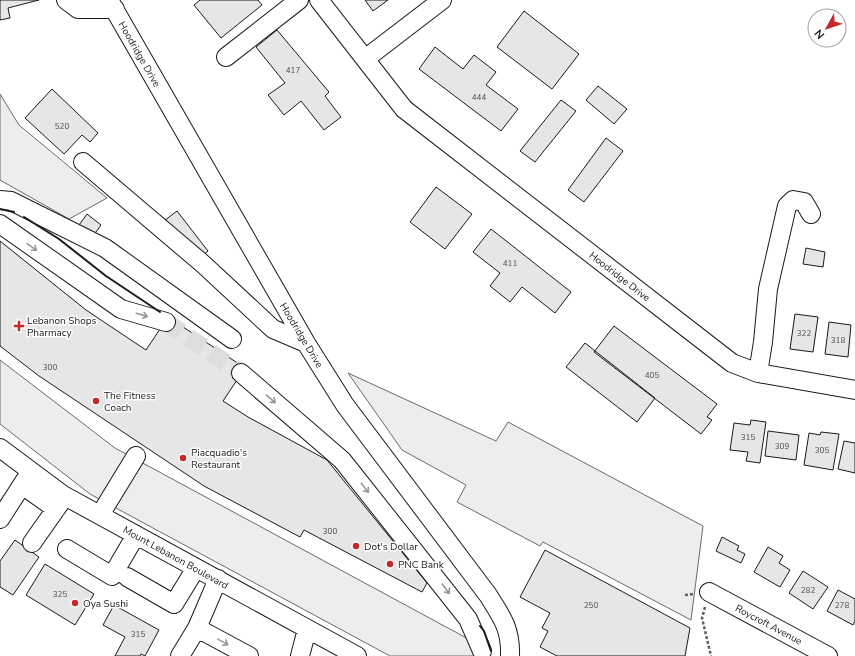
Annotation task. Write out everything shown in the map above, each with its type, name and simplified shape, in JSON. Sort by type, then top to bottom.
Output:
[{"type":"street","points":[[66,0],[78,8],[96,10],[112,5]]},
{"type":"street","points":[[226,57],[299,0]]},
{"type":"street","name":"Hoodridge Drive","points":[[319,0],[404,109],[732,363],[758,373],[855,390]]},
{"type":"street","points":[[365,59],[442,0]]},
{"type":"street","name":"Hoodridge Drive","points":[[112,5],[306,343],[345,405],[488,595],[503,618],[511,639],[510,656]]},
{"type":"street","points":[[83,162],[203,264],[273,330],[306,343]]},
{"type":"street","points":[[0,200],[11,201],[105,248],[232,339]]},
{"type":"street","points":[[758,373],[763,342],[768,288],[787,206],[794,200],[804,202],[810,214]]},
{"type":"street","points":[[0,224],[121,309],[166,322]]},
{"type":"street","points":[[241,373],[342,460],[468,619],[482,651]]},
{"type":"street","name":"Mount Lebanon Boulevard","points":[[0,448],[16,486],[100,515],[357,656]]},
{"type":"street","points":[[100,515],[136,456]]},
{"type":"street","points":[[0,519],[16,486]]},
{"type":"street","points":[[32,543],[61,502]]},
{"type":"street","points":[[67,549],[112,576],[136,535]]},
{"type":"street","points":[[127,577],[174,604],[196,568]]},
{"type":"street","points":[[180,656],[197,628],[218,580]]},
{"type":"street","name":"Roycroft Avenue","points":[[710,592],[828,656]]},
{"type":"street","points":[[197,628],[249,656]]},
{"type":"street","points":[[300,656],[307,629]]},
{"type":"path","points":[[704,611],[702,618],[711,656]]},
{"type":"shaded area","points":[[0,94],[19,125],[107,198],[69,219],[0,180]]},
{"type":"shaded area","points":[[0,360],[115,448],[485,648],[482,656],[390,656],[90,494],[0,424]]},
{"type":"shaded area","points":[[348,373],[496,441],[508,422],[703,526],[691,620],[543,542],[540,546],[457,502],[466,485],[402,450]]},
{"type":"building","points":[[0,0],[39,0],[8,8],[10,18],[0,20]]},
{"type":"building","points":[[200,0],[258,0],[262,5],[221,38],[194,5]]},
{"type":"building","points":[[365,0],[388,0],[373,11]]},
{"type":"building","points":[[524,11],[579,54],[552,89],[497,47]]},
{"type":"building","points":[[277,30],[329,92],[325,96],[341,117],[324,130],[301,101],[284,115],[268,95],[285,83],[256,47]]},
{"type":"building","points":[[435,47],[463,69],[474,55],[496,72],[486,85],[518,109],[501,131],[419,69]]},
{"type":"building","points":[[598,86],[627,109],[614,124],[586,100]]},
{"type":"building","points":[[52,89],[98,133],[90,142],[82,135],[64,154],[25,118]]},
{"type":"building","points":[[561,100],[576,111],[535,162],[520,151]]},
{"type":"building","points":[[606,138],[623,151],[584,202],[568,190]]},
{"type":"building","points":[[436,187],[472,214],[445,249],[410,222]]},
{"type":"building","points":[[177,211],[208,251],[201,257],[164,221]]},
{"type":"building","points":[[87,214],[101,225],[93,236],[79,225]]},
{"type":"building","points":[[491,229],[571,292],[555,313],[522,287],[510,302],[490,286],[500,273],[473,252]]},
{"type":"building","points":[[0,241],[86,310],[146,350],[168,317],[245,368],[223,401],[248,417],[327,460],[427,583],[422,592],[304,530],[300,537],[204,486],[39,376],[0,346]]},
{"type":"building","points":[[806,248],[825,252],[823,267],[803,264]]},
{"type":"building","points":[[795,314],[818,317],[813,352],[790,349]]},
{"type":"building","points":[[829,322],[851,325],[848,357],[825,354]]},
{"type":"building","points":[[614,326],[717,404],[707,417],[712,420],[701,434],[594,352]]},
{"type":"building","points":[[585,343],[655,398],[637,422],[566,367]]},
{"type":"building","points":[[751,420],[766,422],[760,463],[746,461],[748,452],[730,450],[734,423],[750,425]]},
{"type":"building","points":[[768,431],[799,435],[796,460],[765,456]]},
{"type":"building","points":[[821,432],[839,434],[833,470],[804,465],[809,433],[820,435]]},
{"type":"building","points":[[844,441],[855,443],[855,473],[838,469]]},
{"type":"building","points":[[722,537],[739,546],[737,550],[745,554],[741,563],[716,551]]},
{"type":"building","points":[[15,540],[39,557],[13,595],[0,587],[0,561]]},
{"type":"building","points":[[768,547],[783,556],[779,563],[790,570],[780,587],[754,572]]},
{"type":"building","points":[[545,550],[690,628],[685,656],[557,656],[540,647],[548,631],[542,628],[550,613],[520,597]]},
{"type":"building","points":[[45,564],[94,594],[75,625],[26,595]]},
{"type":"building","points":[[803,571],[828,587],[813,609],[789,593]]},
{"type":"building","points":[[838,590],[855,599],[855,621],[853,625],[827,611]]},
{"type":"building","points":[[114,605],[159,630],[145,656],[141,654],[140,656],[115,656],[125,637],[103,625]]},
{"type":"tunnel","points":[[166,322],[241,373]]},
{"type":"wall","points":[[0,209],[14,212]]},
{"type":"wall","points":[[24,217],[59,239],[106,276],[160,312]]},
{"type":"wall","points":[[480,626],[484,631],[491,651]]},
{"type":"place","name":"Lebanon Shops Pharmacy","points":[[19,326]]},
{"type":"place","name":"The Fitness Coach","points":[[96,401]]},
{"type":"place","name":"Piacquadio's Restaurant","points":[[183,458]]},
{"type":"place","name":"Dot's Dollar","points":[[356,546]]},
{"type":"place","name":"PNC Bank","points":[[390,564]]},
{"type":"place","name":"Oya Sushi","points":[[75,603]]}]
